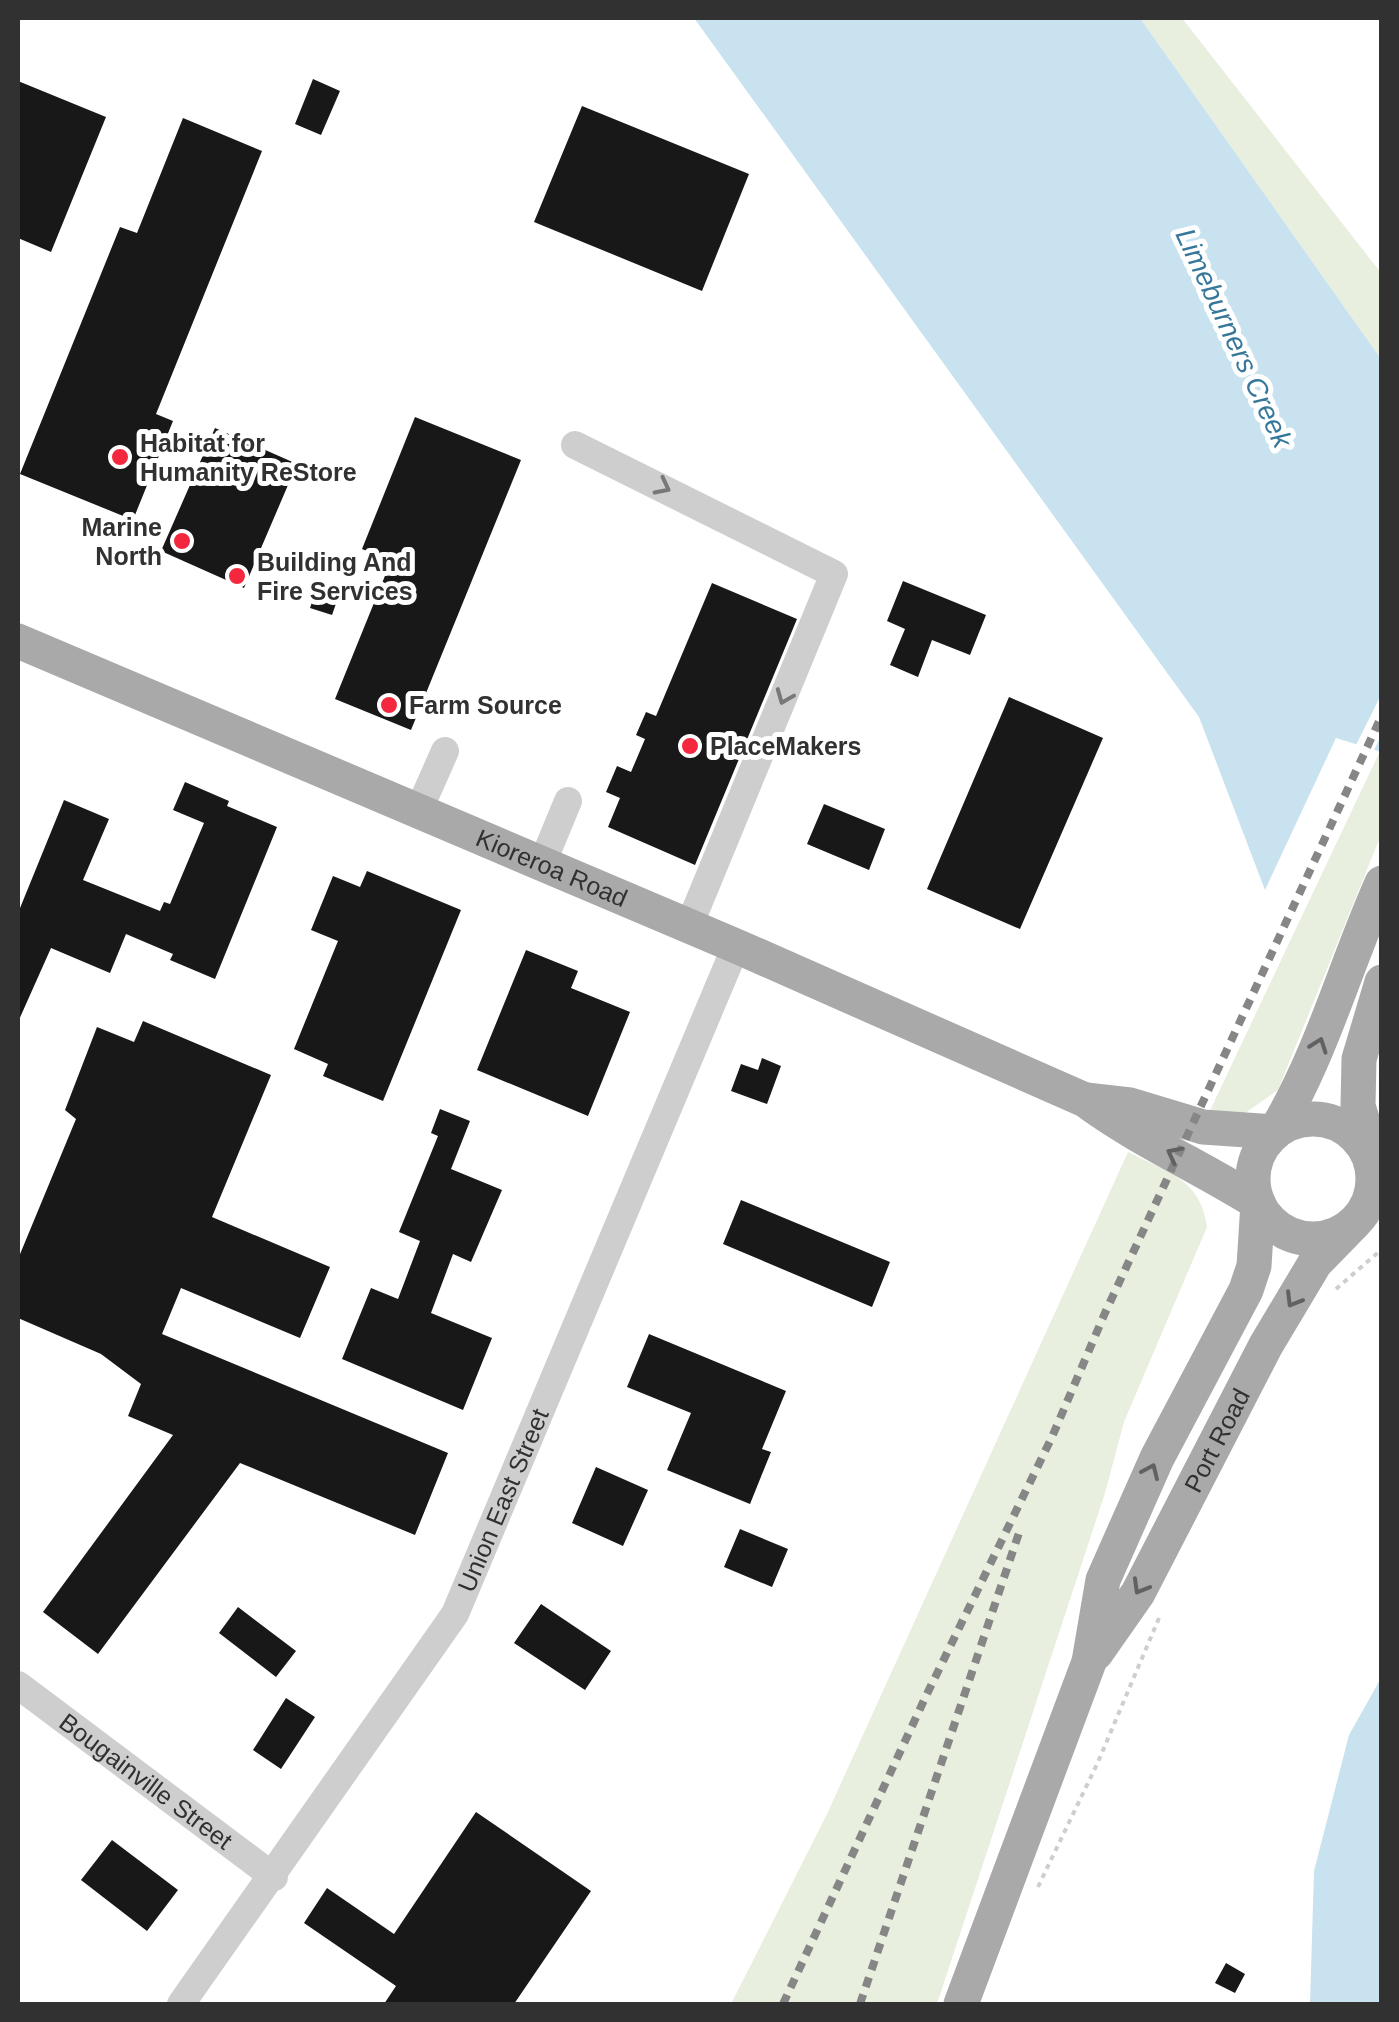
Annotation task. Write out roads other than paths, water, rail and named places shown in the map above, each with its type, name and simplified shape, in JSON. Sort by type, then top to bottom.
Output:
[{"type":"main road","name":"Kioreroa Road","points":[[18,641],[736,946],[1085,1100],[1124,1130],[1205,1170],[1258,1203]]},
{"type":"main road","name":"Port Road","points":[[961,2004],[1089,1662],[1103,1580],[1156,1458],[1246,1290],[1254,1266],[1258,1203],[1253,1184],[1254,1164],[1309,1071],[1356,940],[1382,883]]},
{"type":"main road","name":"Port Road","points":[[1089,1662],[1138,1594],[1276,1328],[1315,1264],[1365,1210],[1371,1192],[1372,1151],[1358,1106],[1359,1059],[1382,982]]},
{"type":"main road","name":"Kioreroa Road","points":[[1085,1100],[1130,1105],[1202,1128],[1275,1132]]},
{"type":"main road","points":[[1275,1132],[1291,1122],[1328,1120],[1358,1140],[1368,1156],[1372,1174]]},
{"type":"main road","points":[[1258,1203],[1282,1231],[1300,1238],[1319,1239],[1353,1224]]},
{"type":"street","points":[[575,445],[834,574],[689,926]]},
{"type":"street","points":[[418,812],[445,750]]},
{"type":"street","points":[[542,864],[568,801]]},
{"type":"street","name":"Union East Street","points":[[181,2004],[274,1877],[455,1614],[736,946]]},
{"type":"street","name":"Bougainville Street","points":[[18,1686],[274,1877]]},
{"type":"water","name":"Limeburners Creek","points":[[694,18],[1140,18],[1381,359],[1381,752],[1336,738],[1265,890],[1199,717]]},
{"type":"water","points":[[1381,1678],[1381,2004],[1310,2004],[1314,1871],[1349,1735]]},
{"type":"railway","points":[[783,2004],[1052,1437],[1105,1313],[1382,715]]},
{"type":"railway","points":[[860,2004],[1021,1527]]},
{"type":"place","name":"Habitat for Humanity ReStore","points":[[120,457]]},
{"type":"place","name":"Marine North","points":[[182,541]]},
{"type":"place","name":"Building And Fire Services","points":[[237,576]]},
{"type":"place","name":"Farm Source","points":[[389,705]]},
{"type":"place","name":"PlaceMakers","points":[[690,746]]}]
